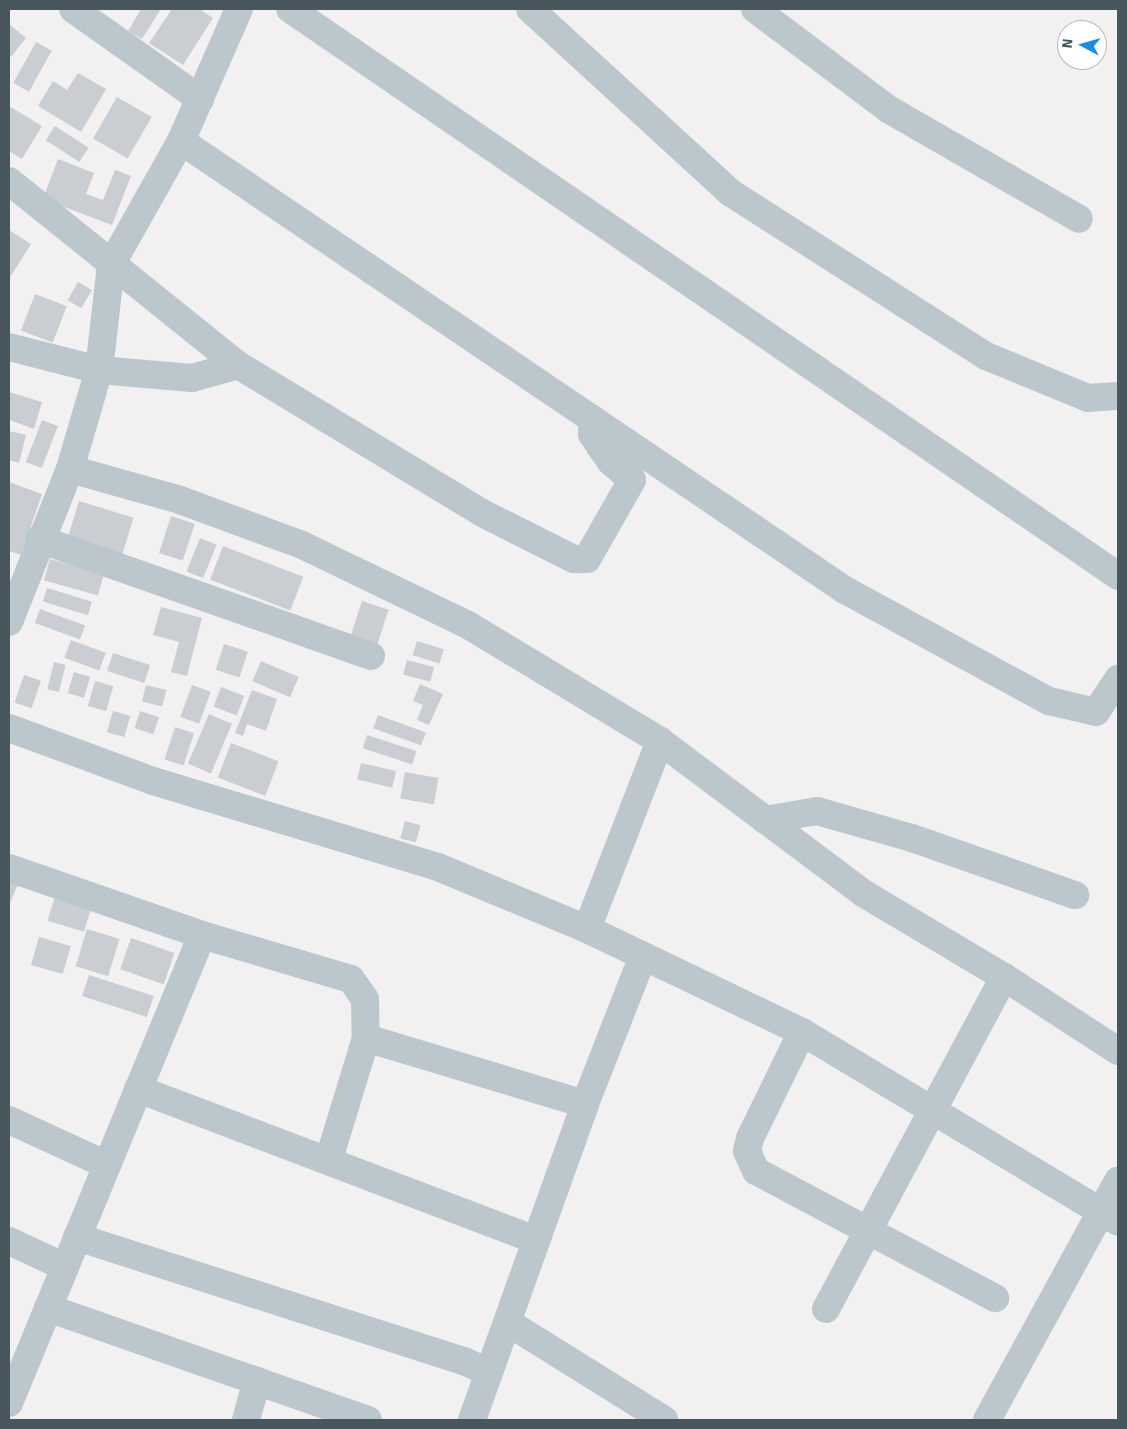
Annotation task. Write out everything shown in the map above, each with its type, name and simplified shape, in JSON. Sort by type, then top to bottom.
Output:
[{"type":"street","points":[[73,9],[200,99]]},
{"type":"street","points":[[9,622],[39,539],[70,469],[99,370],[111,265],[180,141],[240,9]]},
{"type":"street","points":[[290,9],[1118,576]]},
{"type":"street","points":[[530,9],[731,192],[986,356],[1088,398],[1118,396]]},
{"type":"street","points":[[755,9],[888,109],[1079,219]]},
{"type":"street","points":[[180,141],[844,590],[1049,701],[1078,710],[1096,712],[1115,693]]},
{"type":"street","points":[[9,181],[111,265],[238,365],[482,512],[574,559],[587,560],[632,480],[611,462],[592,434],[592,419]]},
{"type":"street","points":[[9,347],[99,370],[192,378],[238,365]]},
{"type":"street","points":[[70,469],[180,500],[302,545],[468,625],[660,741],[863,893],[1004,977],[1118,1051]]},
{"type":"street","points":[[39,539],[166,581],[371,656]]},
{"type":"street","points":[[9,728],[153,781],[438,867],[587,929],[802,1032],[1110,1217]]},
{"type":"street","points":[[587,929],[660,741]]},
{"type":"street","points":[[765,820],[817,811],[912,838],[1075,895]]},
{"type":"street","points":[[9,868],[202,935],[351,980],[364,998],[366,1038],[329,1159]]},
{"type":"street","points":[[9,1403],[202,935]]},
{"type":"street","points":[[472,1420],[488,1372],[509,1323],[536,1240],[586,1104],[643,956]]},
{"type":"street","points":[[826,1309],[930,1109],[1004,977]]},
{"type":"street","points":[[802,1032],[750,1138],[747,1151],[756,1171],[995,1298]]},
{"type":"street","points":[[366,1038],[586,1104]]},
{"type":"street","points":[[138,1089],[329,1159],[536,1240]]},
{"type":"street","points":[[9,1120],[107,1166]]},
{"type":"street","points":[[987,1420],[1110,1217],[1118,1181]]},
{"type":"street","points":[[77,1237],[464,1361],[488,1372]]},
{"type":"street","points":[[9,1241],[65,1267]]},
{"type":"street","points":[[48,1308],[368,1420]]},
{"type":"street","points":[[509,1323],[664,1420]]},
{"type":"street","points":[[246,1420],[257,1380]]},
{"type":"building","points":[[141,9],[161,9],[142,39],[128,31]]},
{"type":"building","points":[[172,9],[199,9],[213,18],[183,65],[149,43]]},
{"type":"building","points":[[9,24],[26,38],[11,57],[9,55]]},
{"type":"building","points":[[36,42],[52,51],[29,92],[13,83]]},
{"type":"building","points":[[78,73],[106,89],[81,132],[38,106],[53,81],[67,90]]},
{"type":"building","points":[[117,97],[152,117],[128,159],[93,139]]},
{"type":"building","points":[[9,106],[42,126],[22,159],[9,151]]},
{"type":"building","points":[[55,126],[89,148],[79,162],[46,140]]},
{"type":"building","points":[[58,159],[94,173],[86,194],[103,200],[115,170],[131,176],[112,225],[43,199]]},
{"type":"building","points":[[9,230],[31,244],[9,279]]},
{"type":"building","points":[[78,282],[92,290],[81,308],[68,300]]},
{"type":"building","points":[[35,294],[67,306],[53,343],[21,330]]},
{"type":"building","points":[[9,392],[42,402],[34,429],[9,420]]},
{"type":"building","points":[[42,420],[58,426],[42,468],[26,462]]},
{"type":"building","points":[[9,431],[26,435],[19,463],[9,460]]},
{"type":"building","points":[[9,482],[42,494],[21,555],[9,551]]},
{"type":"building","points":[[79,501],[134,518],[122,556],[67,539]]},
{"type":"building","points":[[171,516],[195,524],[183,561],[159,553]]},
{"type":"building","points":[[200,538],[217,545],[203,578],[187,571]]},
{"type":"building","points":[[223,546],[303,577],[290,610],[210,580]]},
{"type":"building","points":[[50,559],[104,574],[98,596],[44,580]]},
{"type":"building","points":[[47,588],[92,602],[88,615],[43,601]]},
{"type":"building","points":[[362,601],[389,610],[376,648],[350,639]]},
{"type":"building","points":[[161,607],[202,618],[187,676],[171,672],[179,642],[153,635]]},
{"type":"building","points":[[40,609],[85,625],[80,640],[35,623]]},
{"type":"building","points":[[71,640],[106,653],[99,671],[65,658]]},
{"type":"building","points":[[417,641],[444,649],[439,664],[413,655]]},
{"type":"building","points":[[224,644],[248,652],[239,677],[216,670]]},
{"type":"building","points":[[113,653],[150,665],[144,683],[107,671]]},
{"type":"building","points":[[407,660],[434,667],[430,682],[403,674]]},
{"type":"building","points":[[261,661],[299,677],[290,697],[252,681]]},
{"type":"building","points":[[54,662],[66,665],[59,692],[47,689]]},
{"type":"building","points":[[74,672],[90,677],[84,698],[68,693]]},
{"type":"building","points":[[24,675],[41,681],[32,708],[15,702]]},
{"type":"building","points":[[95,681],[113,686],[106,711],[88,706]]},
{"type":"building","points":[[420,684],[443,694],[429,725],[417,720],[423,705],[413,701]]},
{"type":"building","points":[[146,685],[166,690],[162,707],[142,701]]},
{"type":"building","points":[[192,685],[211,692],[199,724],[180,717]]},
{"type":"building","points":[[221,687],[244,696],[237,716],[213,707]]},
{"type":"building","points":[[252,690],[277,699],[266,731],[247,724],[243,736],[235,733]]},
{"type":"building","points":[[113,711],[130,716],[124,737],[107,732]]},
{"type":"building","points":[[140,711],[159,717],[153,734],[134,728]]},
{"type":"building","points":[[209,714],[232,724],[211,773],[188,764]]},
{"type":"building","points":[[378,715],[426,732],[421,746],[373,728]]},
{"type":"building","points":[[175,727],[194,733],[184,766],[164,759]]},
{"type":"building","points":[[367,735],[416,751],[412,764],[363,748]]},
{"type":"building","points":[[231,743],[279,761],[265,796],[218,778]]},
{"type":"building","points":[[361,763],[396,771],[392,788],[357,780]]},
{"type":"building","points":[[405,772],[438,778],[434,804],[400,799]]},
{"type":"building","points":[[405,821],[420,825],[416,843],[400,838]]},
{"type":"building","points":[[9,877],[19,882],[9,905]]},
{"type":"building","points":[[56,893],[92,904],[84,932],[48,921]]},
{"type":"building","points":[[87,929],[120,939],[108,976],[76,966]]},
{"type":"building","points":[[39,937],[71,946],[63,974],[31,965]]},
{"type":"building","points":[[131,938],[174,953],[164,984],[120,969]]},
{"type":"building","points":[[89,975],[154,996],[147,1017],[82,996]]}]
